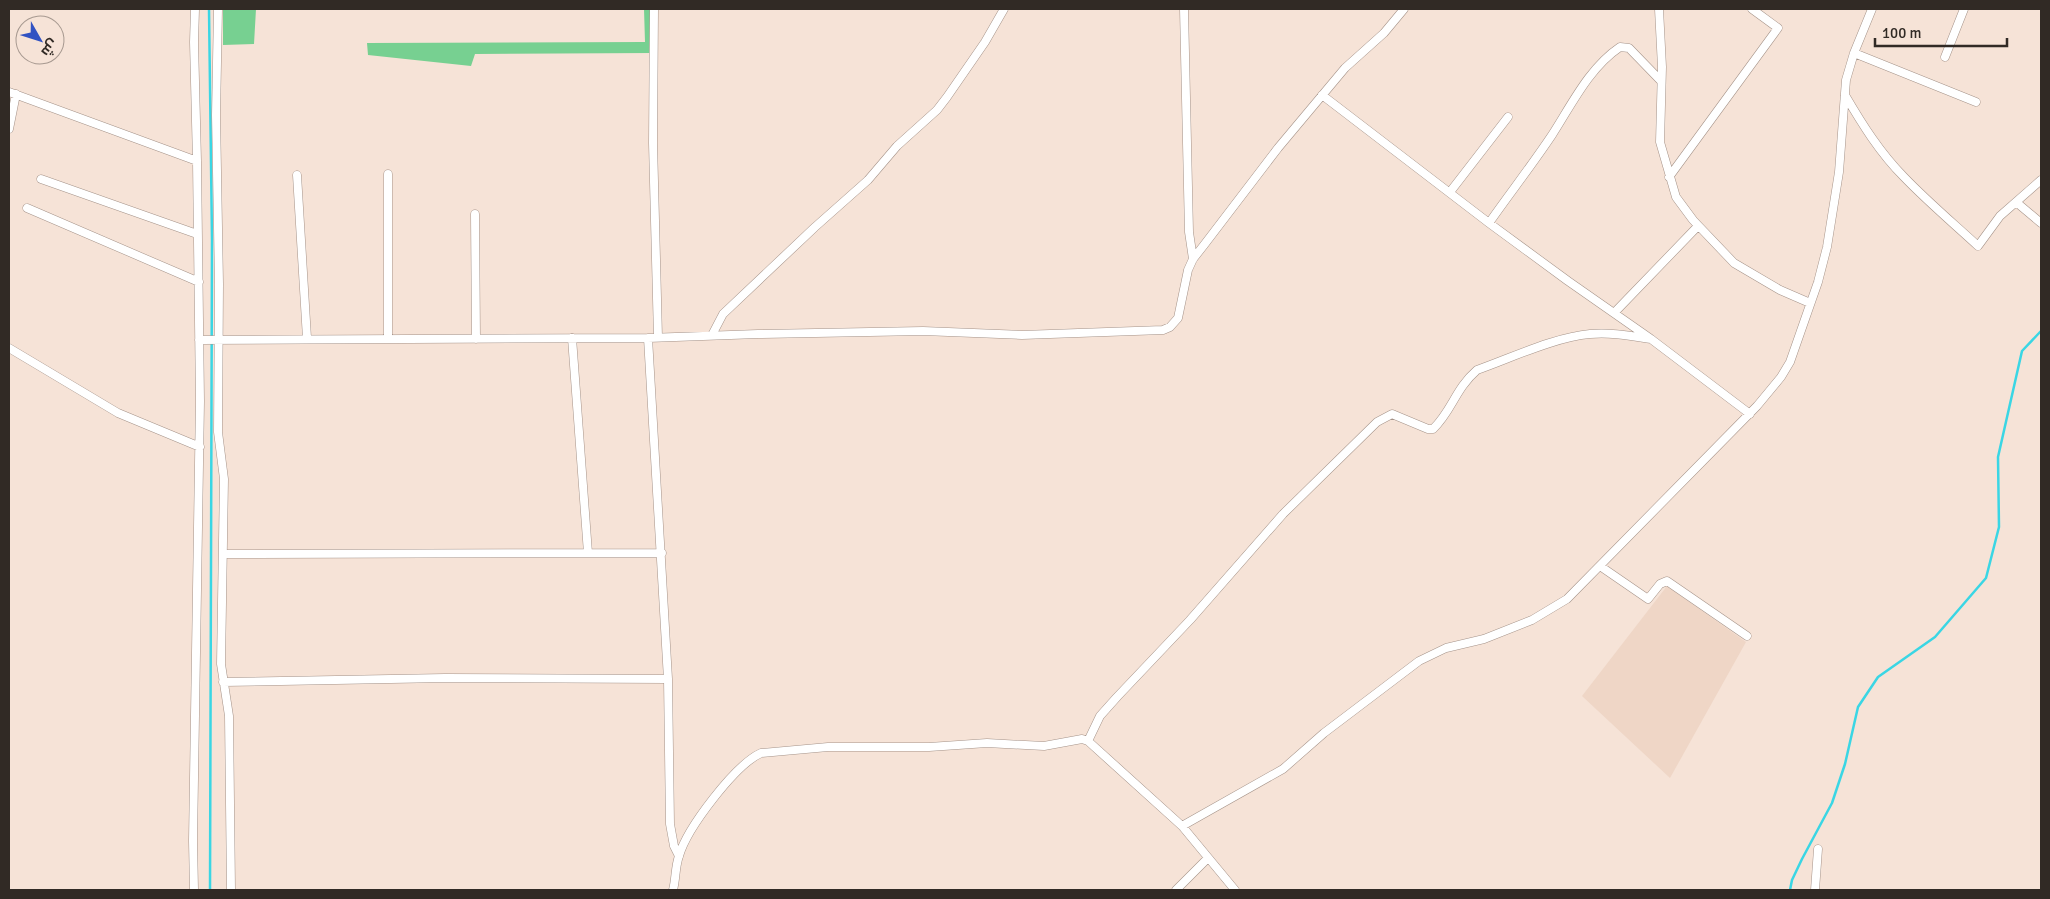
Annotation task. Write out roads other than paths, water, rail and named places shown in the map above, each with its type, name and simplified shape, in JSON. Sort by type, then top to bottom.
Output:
[{"type":"street","points":[[194,890],[193,841],[201,340],[197,234],[195,9]]},
{"type":"street","points":[[218,9],[216,341],[218,432],[224,479],[220,664],[230,716],[231,890]]},
{"type":"street","points":[[654,9],[653,143],[658,337]]},
{"type":"street","points":[[712,336],[723,314],[868,180],[897,146],[943,103],[985,42],[1004,9]]},
{"type":"street","points":[[1184,9],[1189,223],[1193,259]]},
{"type":"street","points":[[201,340],[307,338],[648,338],[923,331],[1022,335],[1163,330],[1178,318],[1184,284],[1193,259],[1278,148],[1322,95],[1345,68],[1384,33],[1404,9]]},
{"type":"street","points":[[1659,9],[1661,81],[1659,134],[1669,177],[1676,197],[1698,226],[1734,263],[1780,290],[1810,303]]},
{"type":"street","points":[[1669,177],[1778,28],[1752,9]]},
{"type":"street","points":[[1182,826],[1292,763],[1324,733],[1419,661],[1446,648],[1484,639],[1532,620],[1567,599],[1750,414],[1790,362],[1818,282],[1827,247],[1840,172],[1846,80],[1854,53],[1872,9]]},
{"type":"street","points":[[1945,57],[1964,9]]},
{"type":"street","points":[[1489,223],[1551,136],[1587,79],[1611,52],[1620,47],[1629,48],[1661,81]]},
{"type":"street","points":[[1854,53],[1976,102]]},
{"type":"street","points":[[9,129],[12,93],[197,161]]},
{"type":"street","points":[[1322,95],[1489,223],[1652,339],[1750,414]]},
{"type":"street","points":[[1845,95],[1864,127],[1903,176],[1978,246],[1996,221],[2041,180]]},
{"type":"street","points":[[1450,192],[1508,117]]},
{"type":"street","points":[[388,174],[388,338]]},
{"type":"street","points":[[297,175],[307,338]]},
{"type":"street","points":[[41,179],[197,234]]},
{"type":"street","points":[[2016,202],[2041,223]]},
{"type":"street","points":[[27,208],[199,282]]},
{"type":"street","points":[[475,214],[476,339]]},
{"type":"street","points":[[1614,313],[1698,226]]},
{"type":"street","points":[[1088,741],[1100,716],[1116,697],[1190,620],[1283,514],[1376,422],[1392,414],[1428,429],[1433,429],[1439,423],[1457,391],[1467,378],[1477,370],[1567,338],[1590,334],[1617,334],[1652,339]]},
{"type":"street","points":[[572,338],[588,553]]},
{"type":"street","points":[[648,338],[668,680],[670,824],[674,846],[679,856]]},
{"type":"street","points":[[9,348],[118,413],[200,447]]},
{"type":"street","points":[[223,554],[662,553]]},
{"type":"street","points":[[1600,566],[1648,599],[1660,584],[1667,581],[1747,636]]},
{"type":"street","points":[[223,682],[446,678],[668,680]]},
{"type":"street","points":[[673,890],[679,856],[715,796],[746,762],[761,753],[828,747],[929,747],[987,743],[1044,746],[1075,740],[1088,741],[1182,826],[1235,890]]},
{"type":"street","points":[[1815,890],[1818,849]]},
{"type":"street","points":[[1176,890],[1208,858]]},
{"type":"waterway","points":[[209,9],[212,240],[210,890]]},
{"type":"waterway","points":[[1790,890],[1792,880],[1802,859],[1832,803],[1845,764],[1858,707],[1878,677],[1935,637],[1986,578],[1999,527],[1998,457],[2022,351],[2041,331]]}]
